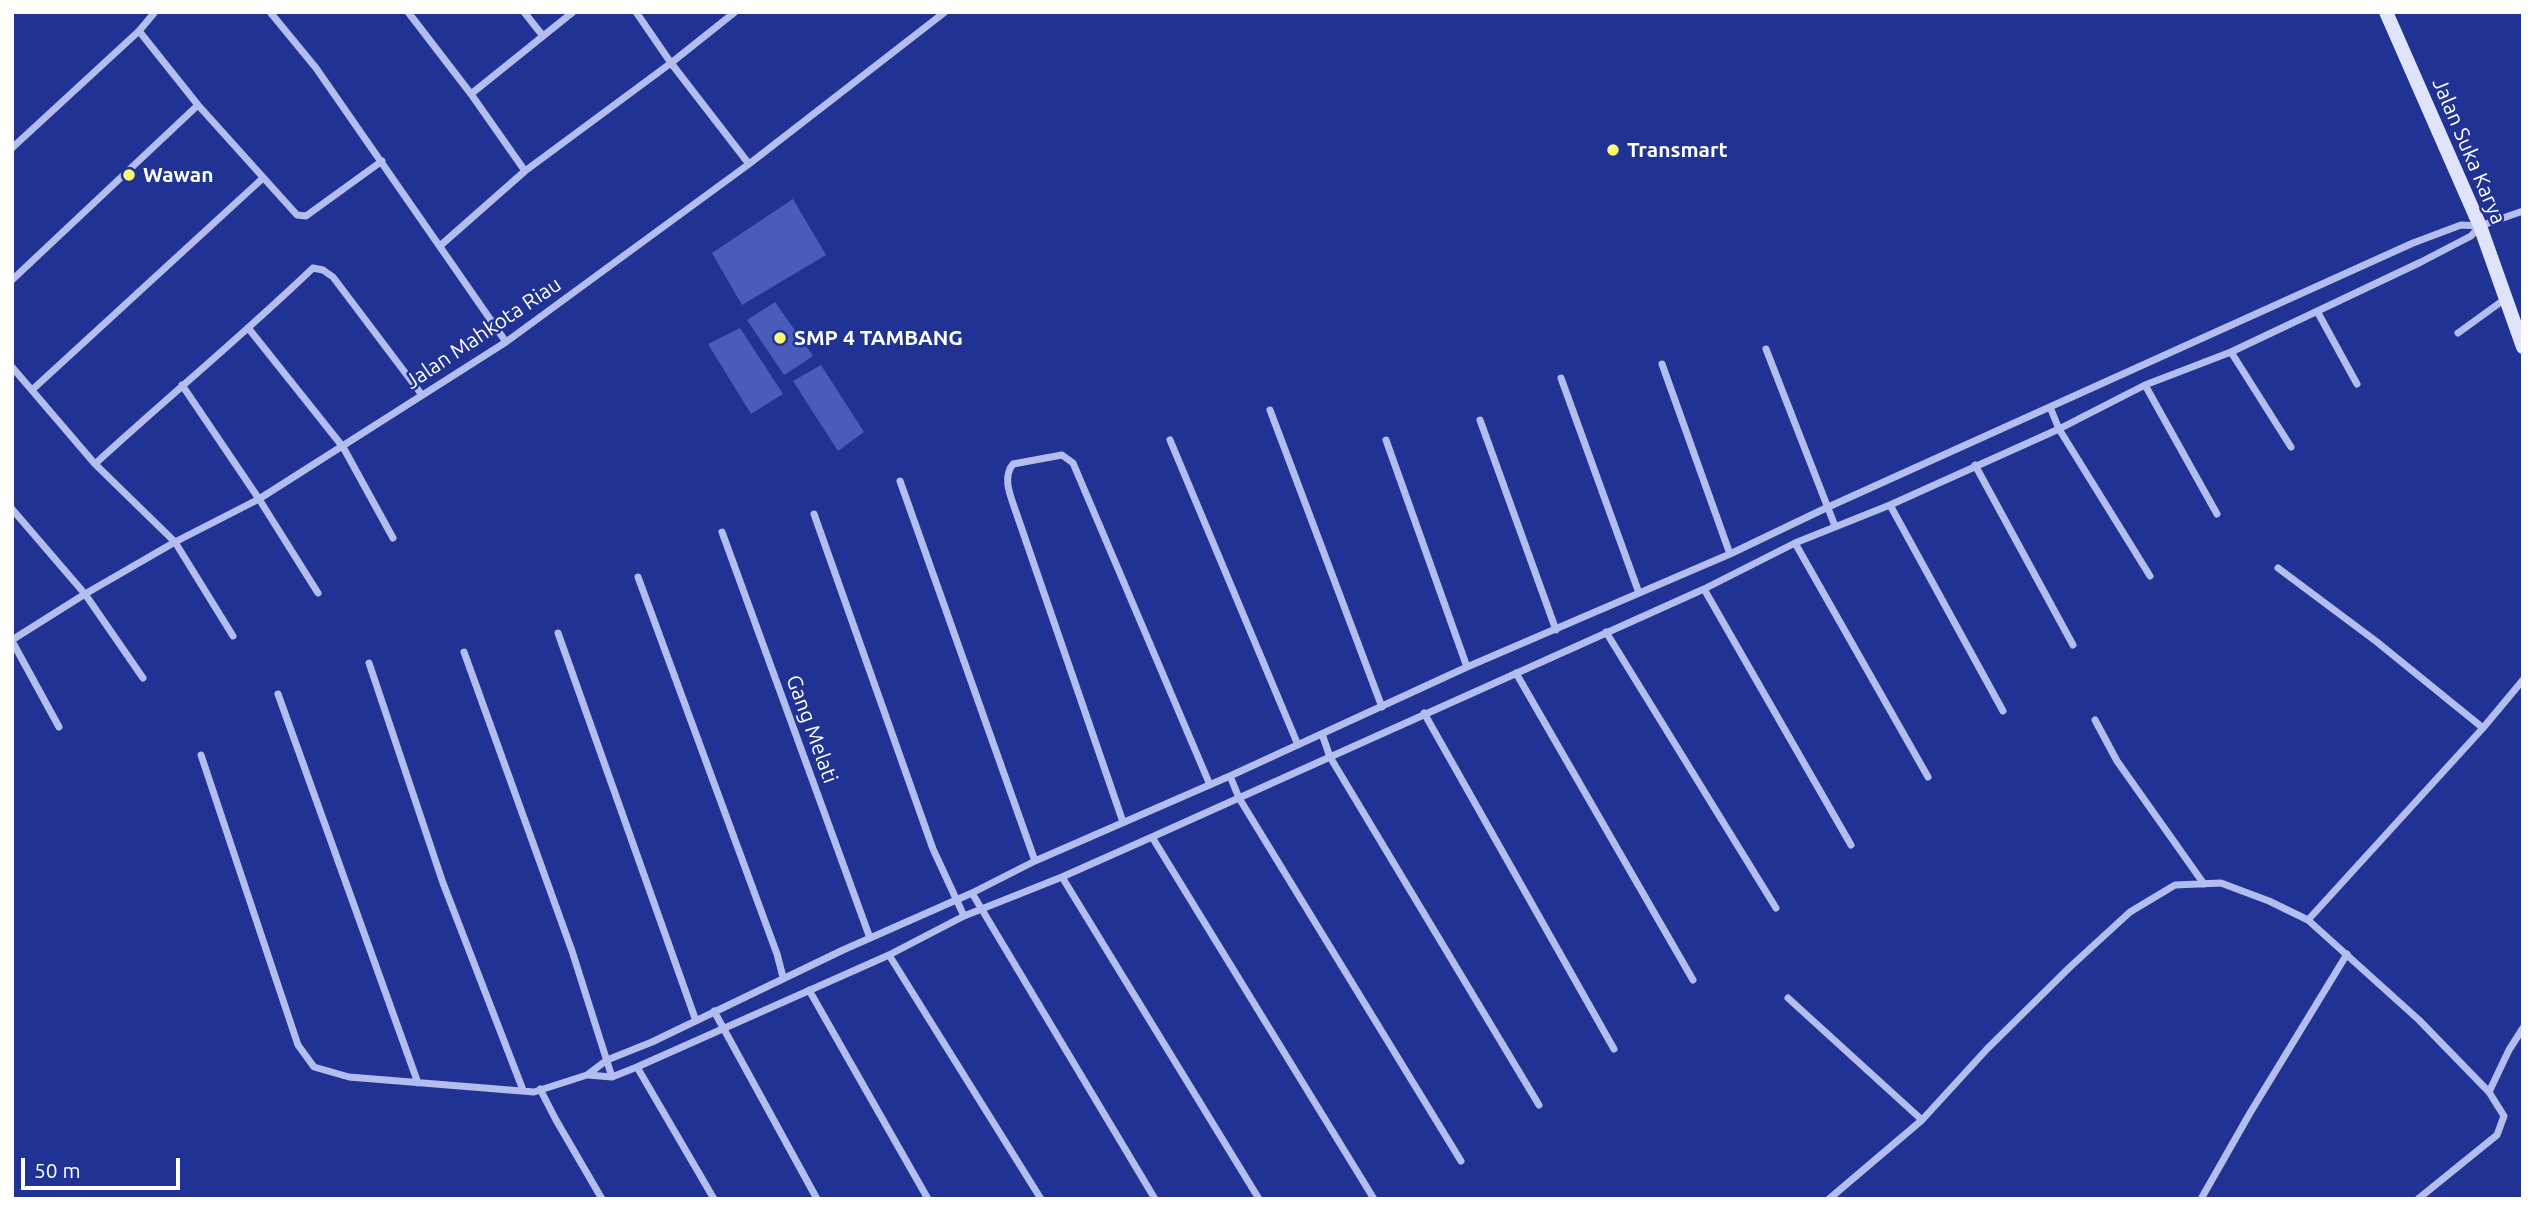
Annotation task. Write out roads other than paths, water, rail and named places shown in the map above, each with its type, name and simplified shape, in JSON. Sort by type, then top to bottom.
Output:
[{"type":"main road","name":"Jalan Suka Karya","points":[[2386,12],[2480,226],[2523,347]]},
{"type":"street","points":[[12,148],[139,31],[155,12]]},
{"type":"street","points":[[270,12],[316,68],[506,342]]},
{"type":"street","points":[[408,12],[471,94],[525,171]]},
{"type":"street","points":[[524,12],[543,36]]},
{"type":"street","points":[[471,94],[573,12]]},
{"type":"street","points":[[636,12],[671,63],[749,164]]},
{"type":"street","points":[[441,245],[525,171],[735,12]]},
{"type":"street","name":"Jalan Mahkota Riau","points":[[12,640],[174,542],[258,499],[506,342],[749,164],[945,12]]},
{"type":"street","points":[[139,31],[198,105],[296,215],[306,216],[382,161]]},
{"type":"street","points":[[12,280],[198,105]]},
{"type":"street","points":[[32,390],[263,178]]},
{"type":"street","points":[[201,755],[298,1045],[314,1067],[349,1077],[534,1092],[587,1075],[607,1060],[696,1021],[783,977],[972,893],[1035,860],[1210,785],[1467,667],[1730,554],[2413,243],[2461,225],[2480,226],[2523,211]]},
{"type":"street","points":[[587,1075],[612,1077],[889,955],[964,916],[1152,837],[1704,589],[1795,543],[1889,505],[2059,429],[2145,385],[2231,352],[2471,236],[2480,226]]},
{"type":"street","points":[[95,464],[181,385],[249,329],[313,268],[323,270],[333,277],[422,395]]},
{"type":"street","points":[[2458,333],[2505,299]]},
{"type":"street","points":[[2317,311],[2357,384]]},
{"type":"street","points":[[249,329],[342,447],[393,538]]},
{"type":"street","points":[[1766,349],[1835,526]]},
{"type":"street","points":[[2231,352],[2291,447]]},
{"type":"street","points":[[1662,364],[1730,554]]},
{"type":"street","points":[[12,367],[95,464],[174,542],[233,636]]},
{"type":"street","points":[[1561,378],[1639,593]]},
{"type":"street","points":[[181,385],[318,593]]},
{"type":"street","points":[[2145,385],[2217,513]]},
{"type":"street","points":[[2050,407],[2059,429],[2150,576]]},
{"type":"street","points":[[1270,410],[1382,707]]},
{"type":"street","points":[[1480,420],[1556,630]]},
{"type":"street","points":[[1170,440],[1298,745]]},
{"type":"street","points":[[1386,440],[1467,667]]},
{"type":"street","points":[[1123,822],[1007,485],[1008,470],[1013,464],[1062,455],[1073,463],[1210,785]]},
{"type":"street","points":[[1975,465],[2073,645]]},
{"type":"street","points":[[900,481],[1035,860]]},
{"type":"street","points":[[1889,505],[2003,710]]},
{"type":"street","points":[[12,509],[85,594],[143,678]]},
{"type":"street","points":[[814,514],[933,849],[964,916]]},
{"type":"street","name":"Gang Melati","points":[[722,533],[870,938]]},
{"type":"street","points":[[1795,543],[1928,777]]},
{"type":"street","points":[[1744,547],[1752,563]]},
{"type":"street","points":[[2278,568],[2377,642],[2483,728]]},
{"type":"street","points":[[638,578],[777,954],[783,977]]},
{"type":"street","points":[[1704,589],[1851,845]]},
{"type":"street","points":[[1606,632],[1776,908]]},
{"type":"street","points":[[558,633],[696,1021]]},
{"type":"street","points":[[12,640],[60,727]]},
{"type":"street","points":[[464,652],[568,939],[612,1077]]},
{"type":"street","points":[[369,663],[443,883],[523,1090]]},
{"type":"street","points":[[1516,673],[1693,980]]},
{"type":"street","points":[[2308,920],[2483,728],[2523,680]]},
{"type":"street","points":[[278,694],[418,1083]]},
{"type":"street","points":[[1424,713],[1614,1049]]},
{"type":"street","points":[[2095,720],[2117,761],[2204,884]]},
{"type":"street","points":[[1322,734],[1330,757],[1539,1105]]},
{"type":"street","points":[[1230,776],[1238,798],[1461,1161]]},
{"type":"street","points":[[1152,837],[1374,1199]]},
{"type":"street","points":[[1062,877],[1259,1199]]},
{"type":"street","points":[[1829,1199],[1922,1120],[1996,1040],[2130,912],[2175,885],[2221,883],[2269,901],[2308,920],[2418,1020],[2489,1091],[2504,1116],[2497,1135],[2418,1199]]},
{"type":"street","points":[[972,893],[1156,1199]]},
{"type":"street","points":[[2201,1199],[2347,954]]},
{"type":"street","points":[[889,955],[1041,1199]]},
{"type":"street","points":[[809,990],[928,1199]]},
{"type":"street","points":[[1788,998],[1922,1120]]},
{"type":"street","points":[[714,1011],[817,1199]]},
{"type":"street","points":[[2489,1091],[2523,1028]]},
{"type":"street","points":[[637,1067],[714,1199]]},
{"type":"street","points":[[541,1090],[602,1199]]},
{"type":"place","name":"Transmart","points":[[1613,150]]},
{"type":"place","name":"Wawan","points":[[129,175]]},
{"type":"place","name":"SMP 4 TAMBANG","points":[[780,338]]}]
